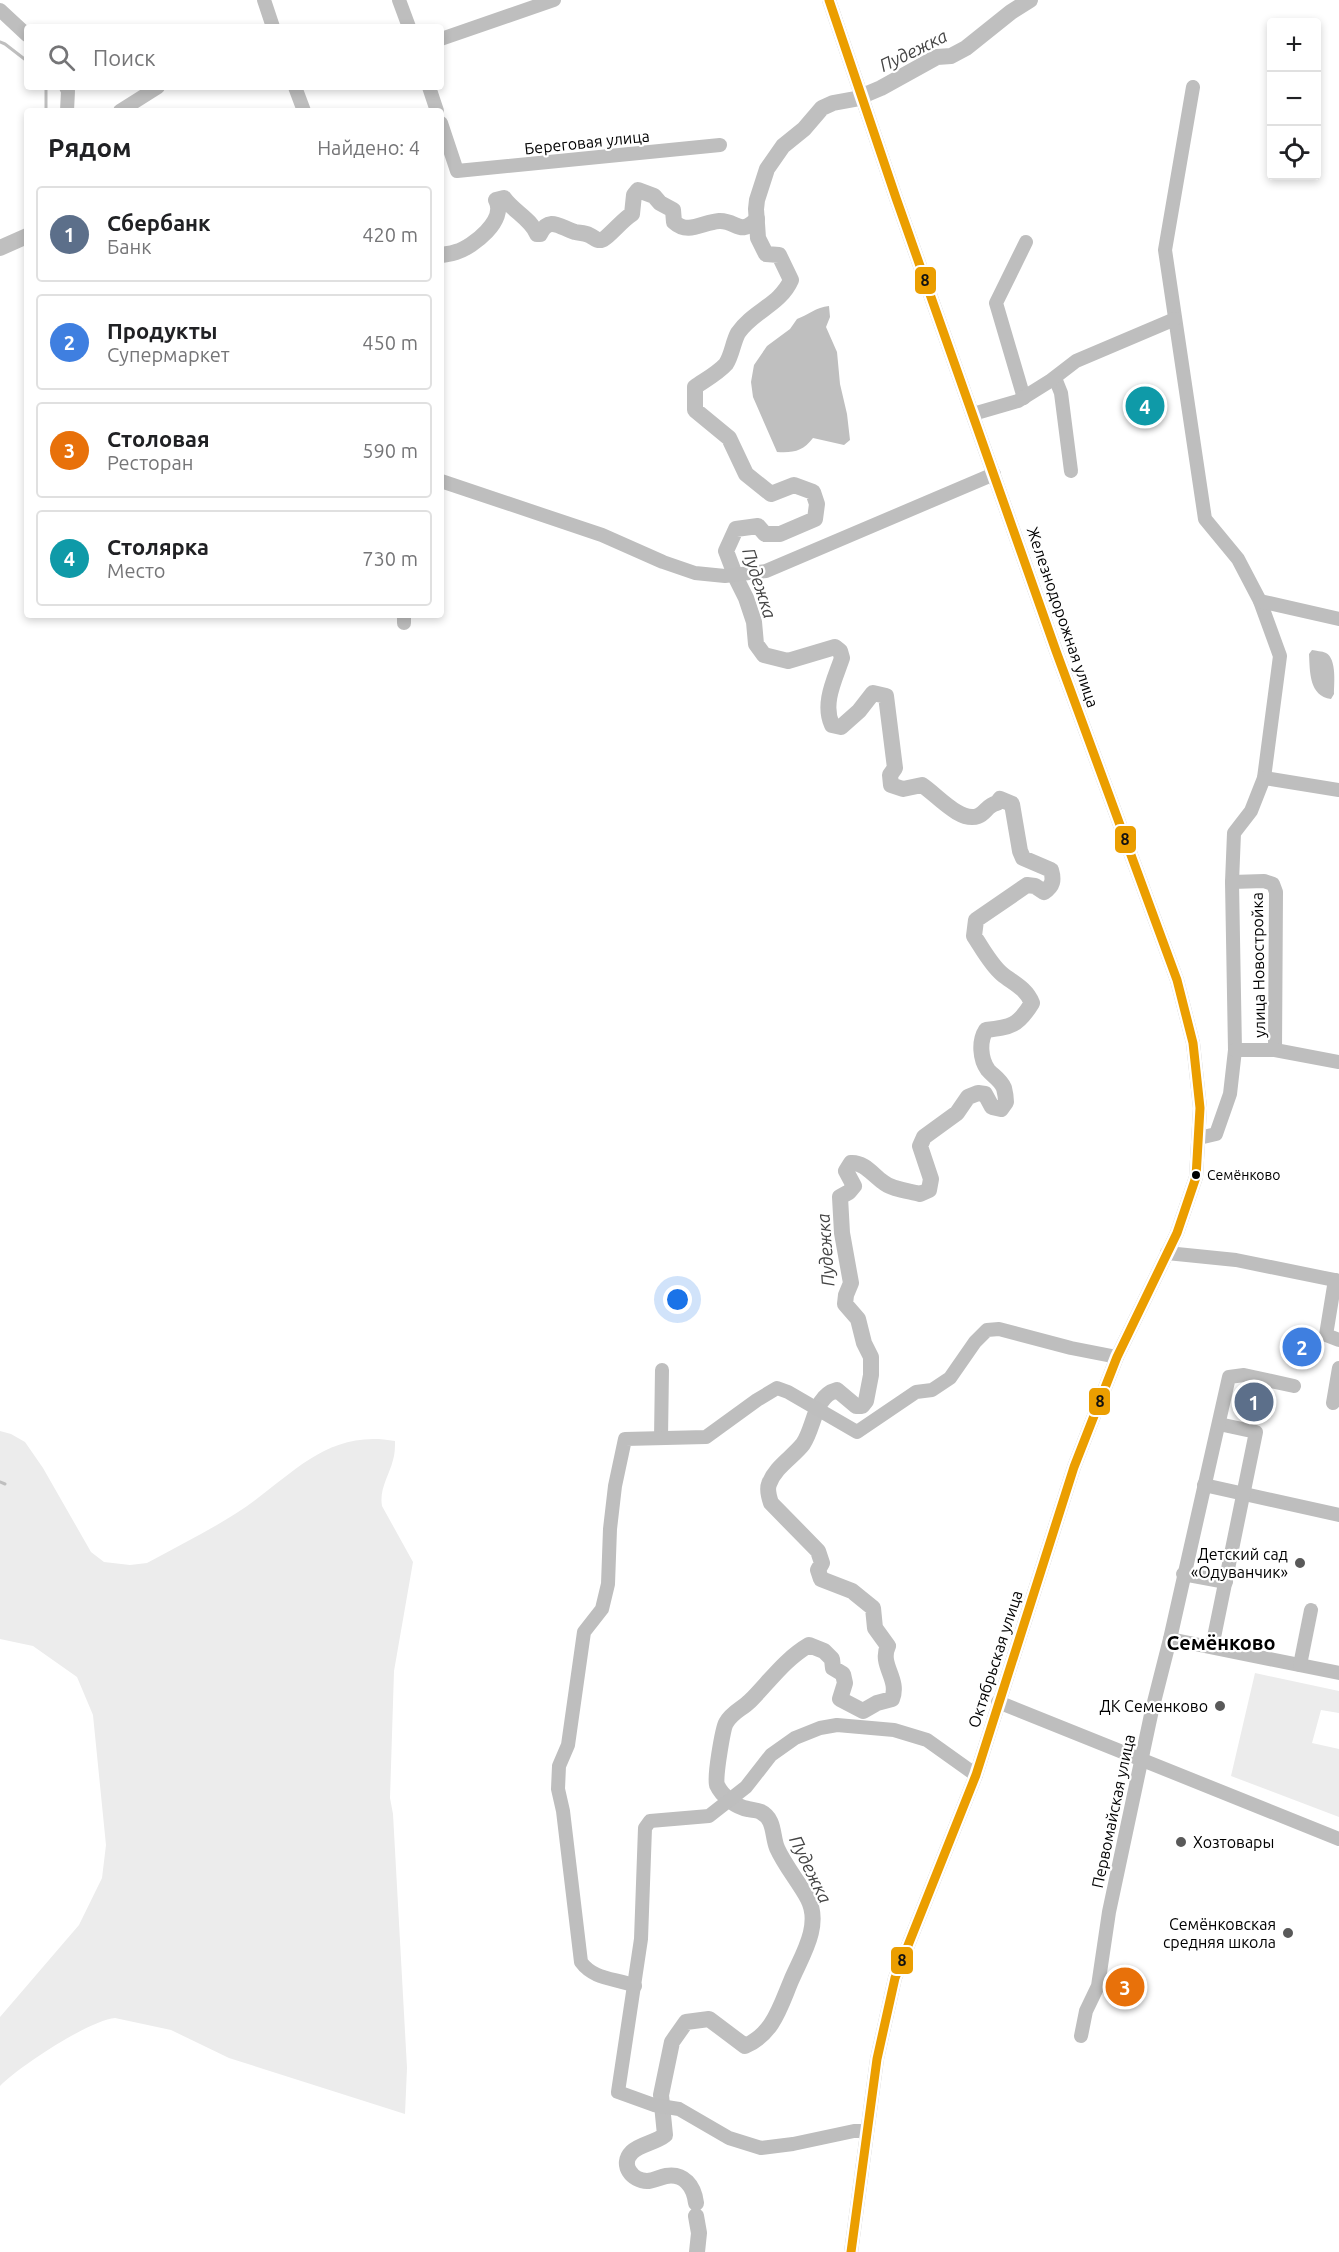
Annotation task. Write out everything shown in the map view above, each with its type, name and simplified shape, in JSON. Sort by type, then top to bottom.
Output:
[{"type":"street","points":[[264,0],[272,24]]},
{"type":"street","points":[[399,0],[408,24]]},
{"type":"street","points":[[444,38],[554,0]]},
{"type":"street","name":"Железнодорожная улица","points":[[830,0],[896,198],[1056,651],[1177,980],[1193,1043],[1200,1108],[1199,1138]]},
{"type":"street","points":[[0,10],[24,32]]},
{"type":"street","points":[[1193,87],[1165,250],[1205,519],[1238,559],[1260,601],[1280,656],[1264,778],[1251,812],[1234,833],[1232,882],[1235,1050],[1230,1094],[1216,1134],[1199,1138]]},
{"type":"street","points":[[67,90],[67,108]]},
{"type":"street","points":[[125,108],[153,90]]},
{"type":"street","points":[[296,90],[303,108]]},
{"type":"street","points":[[430,90],[436,108]]},
{"type":"street","name":"Береговая улица","points":[[444,132],[457,171],[720,145]]},
{"type":"street","points":[[1024,398],[996,303],[1026,242]]},
{"type":"street","points":[[973,414],[1024,398],[1076,361],[1175,319]]},
{"type":"street","points":[[1055,378],[1061,393],[1071,471]]},
{"type":"street","points":[[444,482],[602,535],[663,562],[695,573],[725,576],[766,571],[994,474]]},
{"type":"street","points":[[1260,601],[1339,619]]},
{"type":"street","points":[[1264,778],[1339,790]]},
{"type":"street","name":"улица Новостройка","points":[[1232,882],[1264,881],[1273,884],[1276,892],[1275,1050]]},
{"type":"street","points":[[1235,1050],[1275,1050],[1339,1062]]},
{"type":"street","name":"Октябрьская улица","points":[[851,2252],[866,2131],[883,2023],[895,1978],[976,1775],[1074,1467],[1117,1357],[1177,1233],[1196,1177],[1199,1138]]},
{"type":"street","points":[[1167,1253],[1236,1260],[1337,1281],[1326,1335],[1339,1340]]},
{"type":"street","points":[[634,1986],[601,1977],[586,1970],[581,1962],[563,1811],[558,1789],[559,1766],[568,1745],[584,1632],[602,1609],[608,1584],[610,1529],[615,1486],[625,1439],[706,1437],[777,1388],[857,1432],[916,1392],[932,1390],[950,1378],[975,1342],[987,1330],[999,1329],[1071,1348],[1117,1357]]},
{"type":"street","points":[[1333,1403],[1339,1368]]},
{"type":"street","points":[[661,1438],[663,1370]]},
{"type":"street","name":"Первомайская улица","points":[[1081,2036],[1086,2011],[1098,1986],[1109,1912],[1141,1760],[1229,1377],[1244,1375],[1294,1386]]},
{"type":"street","points":[[1212,1647],[1256,1432],[1219,1424]]},
{"type":"street","points":[[1204,1485],[1339,1515]]},
{"type":"street","points":[[1183,1574],[1226,1582]]},
{"type":"street","points":[[1300,1665],[1311,1610]]},
{"type":"street","points":[[1170,1639],[1339,1673]]},
{"type":"street","points":[[998,1702],[1339,1839]]},
{"type":"street","points":[[866,2131],[854,2131],[793,2144],[760,2148],[729,2138],[687,2113],[670,2106],[654,2105],[618,2092],[641,1939],[645,1828],[650,1821],[709,1816],[746,1787],[771,1755],[787,1744],[820,1728],[837,1725],[894,1730],[927,1740],[976,1775]]},
{"type":"shaded area","points":[[829,306],[830,317],[826,327],[837,352],[850,440],[844,445],[813,438],[806,446],[798,450],[777,452],[753,397],[751,382],[754,365],[767,346],[790,329],[797,319],[816,309]]},
{"type":"shaded area","points":[[1312,650],[1326,653],[1332,661],[1334,694],[1331,699],[1318,693],[1312,682],[1309,654]]},
{"type":"shaded area","points":[[0,1431],[25,1442],[43,1468],[91,1552],[104,1562],[130,1565],[147,1563],[214,1527],[327,1449],[348,1442],[370,1439],[395,1441],[394,1458],[381,1500],[382,1506],[413,1562],[394,1671],[390,1798],[393,1814],[407,2068],[405,2114],[229,2058],[171,2030],[115,2018],[72,2035],[22,2068],[0,2086],[0,2017],[79,1925],[102,1878],[106,1845],[93,1715],[77,1677],[33,1646],[0,1639]]},
{"type":"shaded area","points":[[1255,1673],[1339,1691],[1339,1713],[1321,1710],[1312,1743],[1339,1749],[1339,1817],[1231,1776]]},
{"type":"waterway","name":"Пудежка","points":[[696,2203],[693,2191],[683,2179],[672,2176],[649,2181],[642,2180],[633,2175],[627,2167],[628,2157],[632,2152],[665,2135],[661,2095],[672,2042],[686,2022],[709,2019],[745,2046],[755,2041],[774,2019],[808,1941],[813,1920],[808,1899],[780,1855],[769,1819],[760,1811],[743,1808],[734,1803],[722,1793],[717,1785],[719,1754],[726,1723],[785,1664],[809,1645],[824,1651],[832,1659],[833,1668],[843,1674],[845,1683],[840,1699],[863,1711],[877,1703],[892,1699],[894,1692],[886,1659],[888,1646],[875,1628],[873,1608],[852,1591],[821,1579],[818,1570],[822,1563],[818,1551],[771,1503],[768,1491],[775,1472],[803,1444],[819,1405],[829,1393],[837,1390],[856,1406],[862,1406],[866,1401],[871,1375],[871,1357],[864,1343],[858,1319],[845,1304],[851,1283],[842,1233],[840,1197],[854,1186],[846,1171],[851,1163],[856,1163],[886,1184],[920,1194],[929,1190],[931,1179],[920,1146],[924,1137],[957,1113],[968,1097],[978,1093],[985,1094],[992,1107],[1001,1109],[1006,1102],[1002,1085],[983,1061],[982,1039],[986,1030],[1002,1028],[1018,1021],[1032,1003],[1023,990],[1002,974],[987,956],[974,936],[976,920],[1027,885],[1035,886],[1044,892],[1051,885],[1052,880],[1051,870],[1023,858],[1012,804],[1000,799],[981,815],[971,817],[956,812],[922,785],[903,789],[891,785],[890,775],[895,768],[886,696],[873,693],[859,711],[841,727],[832,725],[829,717],[829,700],[842,658],[840,651],[835,647],[788,661],[764,655],[756,644],[754,622],[726,551],[736,529],[758,526],[765,534],[780,534],[815,519],[817,504],[813,492],[794,485],[771,494],[746,474],[729,438],[695,410],[695,387],[726,364],[738,333],[744,325],[780,296],[791,280],[779,255],[766,254],[758,238],[756,209],[767,169],[783,146],[804,129],[822,108],[833,103],[855,99],[881,88],[937,57],[951,56],[966,48],[1030,0]]},
{"type":"waterway","points":[[0,42],[24,59]]},
{"type":"waterway","points":[[46,90],[46,108]]},
{"type":"waterway","points":[[444,254],[463,249],[479,239],[497,216],[496,200],[504,198],[531,224],[537,234],[540,234],[547,225],[556,224],[599,240],[604,239],[632,214],[634,195],[638,190],[654,196],[660,203],[673,210],[674,222],[679,226],[690,228],[725,221],[746,227],[757,219]]},
{"type":"waterway","points":[[0,248],[24,237]]},
{"type":"waterway","points":[[0,1482],[5,1484]]},
{"type":"waterway","name":"Пудежка","points":[[696,2216],[699,2233],[697,2252]]},
{"type":"transit line","name":"8","points":[[829,0],[896,198],[1056,651],[1177,980],[1193,1043],[1200,1108],[1196,1177],[1177,1233],[1117,1357],[1074,1467],[976,1775],[895,1978],[877,2059],[851,2252]]},
{"type":"place","name":"Столярка","points":[[1145,406]]},
{"type":"place","name":"Семёнково","points":[[1196,1175]]},
{"type":"place","name":"Продукты","points":[[1302,1347]]},
{"type":"place","name":"Сбербанк","points":[[1254,1402]]},
{"type":"place","name":"Детский сад «Одуванчик»","points":[[1300,1563]]},
{"type":"place","name":"ДК Семенково","points":[[1220,1706]]},
{"type":"place","name":"Хозтовары","points":[[1181,1842]]},
{"type":"place","name":"Семёнковская средняя школа","points":[[1288,1933]]},
{"type":"place","name":"Столовая","points":[[1125,1987]]},
{"type":"district","name":"Семёнково","points":[[1221,1642]]}]
